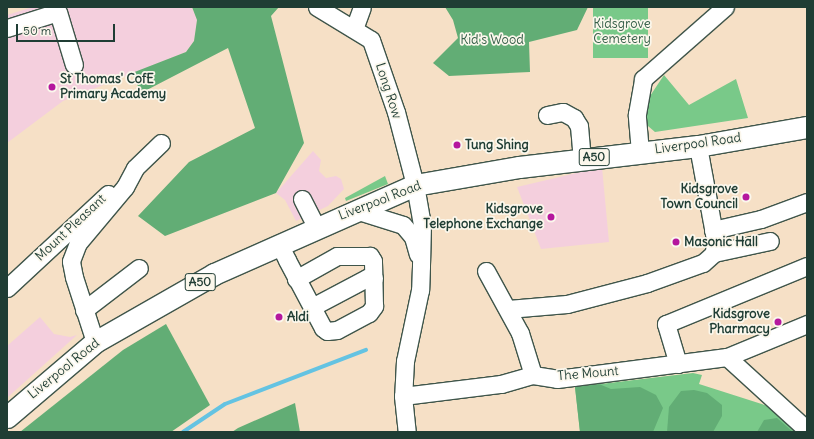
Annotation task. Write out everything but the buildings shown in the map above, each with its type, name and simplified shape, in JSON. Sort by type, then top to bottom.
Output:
[{"type":"main road","name":"Liverpool Road","points":[[7,417],[95,342],[214,274],[354,210],[415,185],[582,158],[698,146],[807,127]]},
{"type":"street","name":"Long Row","points":[[317,7],[371,40],[396,112],[415,185]]},
{"type":"street","points":[[354,29],[362,7]]},
{"type":"street","points":[[640,152],[637,114],[642,79],[726,7]]},
{"type":"street","points":[[7,28],[58,12],[74,65]]},
{"type":"street","points":[[547,115],[563,112],[574,118],[579,126],[582,158]]},
{"type":"street","name":"Mount Pleasant","points":[[7,288],[161,143]]},
{"type":"street","points":[[698,146],[713,230],[714,253]]},
{"type":"street","name":"Mount Pleasant","points":[[95,342],[84,310],[72,261],[78,243],[124,188],[135,168]]},
{"type":"street","points":[[407,432],[403,396],[405,361],[420,290],[421,266],[422,224],[415,185]]},
{"type":"street","points":[[302,199],[316,227]]},
{"type":"street","points":[[713,230],[761,219],[807,202]]},
{"type":"street","points":[[354,210],[403,225],[413,237],[421,266]]},
{"type":"street","points":[[508,310],[567,304],[640,285],[704,263],[714,253],[770,241]]},
{"type":"street","points":[[279,244],[296,278],[323,328],[332,332],[372,310],[374,278],[373,261],[370,256],[340,256],[296,278]]},
{"type":"street","points":[[678,364],[666,324],[807,266]]},
{"type":"street","points":[[84,310],[139,268]]},
{"type":"street","points":[[486,271],[520,333],[533,375]]},
{"type":"street","points":[[312,307],[367,278],[374,278]]},
{"type":"street","name":"The Mount","points":[[403,396],[501,384],[533,375],[557,379],[727,357],[807,324]]},
{"type":"street","points":[[727,357],[807,430]]},
{"type":"shaded area","name":"St Thomas' CofE Primary Academy","points":[[33,7],[192,7],[197,20],[194,41],[186,52],[63,101],[7,143],[7,15]]},
{"type":"shaded area","points":[[313,151],[321,160],[319,171],[326,178],[336,176],[341,179],[344,189],[328,206],[296,221],[285,200],[276,193]]},
{"type":"shaded area","points":[[602,167],[609,242],[541,249],[517,187]]},
{"type":"shaded area","points":[[40,317],[54,334],[70,337],[77,335],[8,397],[7,346]]},
{"type":"green space","points":[[192,7],[279,7],[271,16],[304,143],[276,193],[165,236],[138,216],[189,162],[255,128],[228,48],[141,93],[132,73],[186,52],[194,41],[197,20]]},
{"type":"green space","name":"Kid's Wood","points":[[445,7],[588,7],[577,30],[529,42],[530,72],[449,76],[433,63],[458,38],[453,20]]},
{"type":"green space","name":"Kidsgrove Cemetery","points":[[593,7],[648,7],[648,58],[593,58]]},
{"type":"green space","points":[[664,75],[689,105],[736,79],[748,118],[655,132],[648,126],[643,113],[648,99]]},
{"type":"green space","points":[[385,176],[388,184],[346,201],[345,198]]},
{"type":"green space","points":[[166,324],[210,405],[171,432],[20,432],[123,350]]},
{"type":"green space","points":[[693,373],[702,375],[699,384],[771,407],[798,432],[580,432],[575,387]]},
{"type":"green space","points":[[599,384],[611,389],[640,387],[656,395],[663,408],[653,432],[580,432],[575,387]]},
{"type":"green space","points":[[694,390],[707,393],[722,405],[722,416],[713,432],[667,432],[669,407],[681,391]]},
{"type":"green space","points":[[295,403],[300,432],[232,432],[238,428]]},
{"type":"green space","points":[[777,418],[793,432],[757,432],[764,420]]},
{"type":"waterway","points":[[183,432],[225,404],[366,350]]},
{"type":"place","name":"St Thomas' CofE Primary Academy","points":[[52,87]]},
{"type":"place","name":"Tung Shing","points":[[457,145]]},
{"type":"place","name":"Kidsgrove Town Council","points":[[746,197]]},
{"type":"place","name":"Kidsgrove Telephone Exchange","points":[[551,217]]},
{"type":"place","name":"Masonic Hall","points":[[676,242]]},
{"type":"place","name":"Aldi","points":[[279,317]]},
{"type":"place","name":"Kidsgrove Pharmacy","points":[[778,322]]}]
